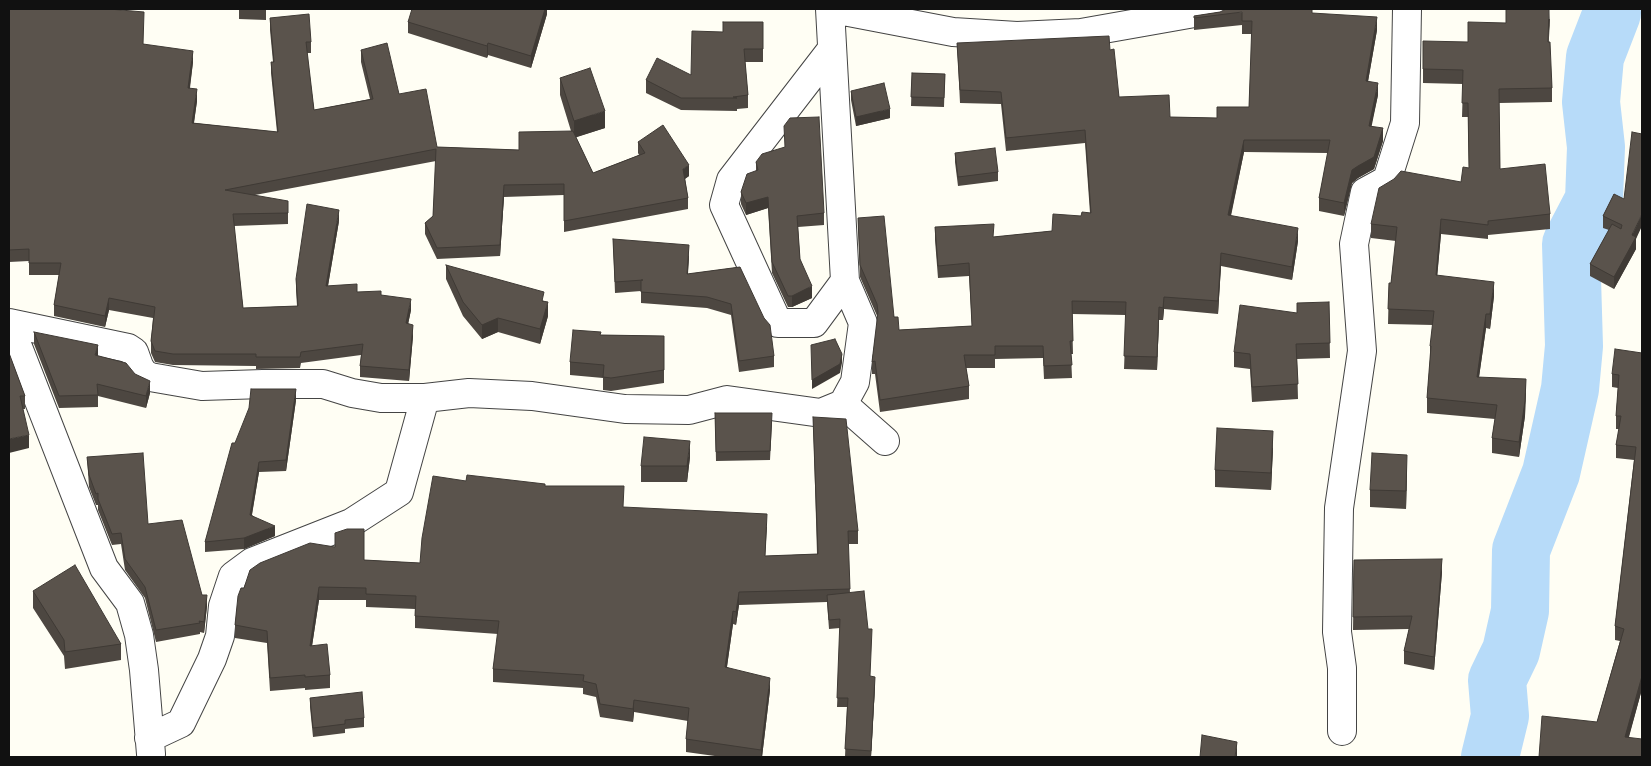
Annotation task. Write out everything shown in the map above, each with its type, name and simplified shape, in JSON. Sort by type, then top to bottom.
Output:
[{"type":"street","points":[[9,324],[128,348],[134,352],[143,373],[150,377],[202,386],[322,384],[352,394],[381,398],[425,398],[469,393],[532,396],[625,408],[690,410],[727,400],[821,413],[843,404],[855,382],[862,323],[845,281],[831,9],[953,32],[1017,36],[1081,33],[1146,15],[1217,9]]},
{"type":"street","points":[[1342,731],[1342,668],[1337,632],[1339,508],[1362,351],[1354,244],[1365,192],[1387,180],[1405,123],[1407,9]]},
{"type":"street","points":[[832,49],[731,180],[724,205],[778,323],[814,323],[845,281]]},
{"type":"street","points":[[9,324],[104,568],[130,603],[139,635],[143,661],[150,748]]},
{"type":"street","points":[[150,748],[181,723],[212,659],[220,636],[223,606],[233,576],[252,562],[351,523],[399,492],[425,398]]},
{"type":"street","points":[[843,404],[885,441]]},
{"type":"building","points":[[9,9],[109,9],[144,12],[143,44],[193,51],[188,88],[197,89],[192,123],[278,132],[271,62],[274,62],[270,18],[309,14],[311,42],[306,42],[314,110],[373,99],[361,50],[387,43],[399,94],[426,89],[437,147],[519,150],[519,132],[573,131],[593,173],[645,153],[638,142],[663,125],[689,165],[683,169],[688,198],[564,221],[564,184],[504,185],[500,245],[437,248],[425,223],[433,216],[436,149],[225,190],[288,201],[288,213],[233,214],[243,308],[298,306],[296,279],[307,204],[339,210],[326,286],[357,284],[357,292],[381,291],[381,295],[411,299],[406,323],[413,325],[409,370],[360,366],[363,344],[301,352],[300,357],[256,357],[256,354],[173,354],[155,351],[151,341],[155,307],[109,298],[105,316],[54,305],[61,263],[29,263],[29,249],[9,250]]},
{"type":"building","points":[[412,9],[545,9],[531,56],[488,43],[487,46],[408,22]]},
{"type":"building","points":[[1226,9],[1312,9],[1312,13],[1377,17],[1366,81],[1378,83],[1369,126],[1383,128],[1374,157],[1352,170],[1344,203],[1319,198],[1330,140],[1244,140],[1228,215],[1298,228],[1292,267],[1221,253],[1218,301],[1164,297],[1163,308],[1159,307],[1157,357],[1124,356],[1126,302],[1072,301],[1073,341],[1070,341],[1072,365],[1044,366],[1043,346],[995,346],[995,355],[964,355],[969,386],[880,400],[875,361],[872,362],[878,312],[877,304],[860,265],[858,218],[884,216],[894,317],[898,317],[899,330],[972,326],[969,263],[938,266],[935,227],[994,224],[993,237],[1052,231],[1053,214],[1081,216],[1082,212],[1091,213],[1085,130],[1006,138],[1001,92],[960,90],[957,43],[1109,36],[1110,50],[1114,49],[1119,97],[1169,95],[1170,117],[1217,118],[1217,107],[1249,107],[1252,21],[1242,21],[1242,12],[1194,18],[1194,16],[1220,12]]},
{"type":"building","points":[[1506,9],[1549,9],[1548,42],[1550,42],[1552,88],[1499,89],[1500,169],[1545,164],[1550,214],[1488,221],[1488,225],[1441,219],[1436,275],[1494,282],[1490,314],[1486,314],[1477,377],[1526,379],[1519,442],[1492,438],[1497,405],[1427,398],[1434,311],[1388,309],[1389,283],[1391,283],[1397,227],[1371,224],[1379,188],[1394,179],[1401,171],[1461,182],[1463,167],[1469,168],[1468,103],[1462,103],[1463,70],[1423,69],[1423,41],[1468,42],[1468,22],[1506,23]]},
{"type":"building","points":[[723,22],[763,22],[763,49],[744,49],[748,95],[733,97],[737,98],[681,98],[646,80],[657,58],[691,75],[692,31],[723,32]]},
{"type":"building","points":[[590,68],[605,111],[574,121],[560,78]]},
{"type":"building","points":[[912,73],[945,74],[944,98],[911,97]]},
{"type":"building","points":[[884,83],[890,109],[856,117],[851,91]]},
{"type":"building","points":[[819,117],[824,213],[797,216],[800,259],[812,286],[792,296],[788,296],[772,262],[768,197],[746,203],[741,192],[747,174],[758,170],[756,162],[762,154],[785,147],[784,126],[790,118]]},
{"type":"building","points":[[1632,132],[1642,134],[1642,214],[1632,235],[1636,237],[1614,277],[1590,264],[1612,224],[1621,229],[1622,225],[1603,216],[1614,194],[1624,199]]},
{"type":"building","points":[[995,148],[998,172],[958,177],[955,153]]},
{"type":"building","points":[[613,239],[689,245],[687,274],[740,267],[764,318],[770,325],[774,356],[739,361],[731,304],[707,297],[641,292],[641,280],[615,282]]},
{"type":"building","points":[[446,265],[544,292],[542,301],[548,302],[540,329],[498,318],[482,325],[463,302]]},
{"type":"building","points":[[1329,302],[1330,343],[1296,344],[1298,384],[1252,387],[1250,354],[1234,352],[1240,305],[1297,313],[1297,303]]},
{"type":"building","points":[[573,330],[601,332],[600,335],[664,336],[664,370],[611,378],[603,377],[604,365],[570,362]]},
{"type":"building","points":[[34,332],[98,345],[95,355],[126,363],[135,374],[150,381],[146,396],[97,384],[98,395],[59,396]]},
{"type":"building","points":[[835,339],[842,354],[840,364],[812,380],[811,345]]},
{"type":"building","points":[[1615,349],[1642,353],[1642,676],[1625,737],[1642,739],[1642,757],[1539,757],[1542,716],[1597,722],[1624,629],[1615,626],[1636,447],[1616,445],[1621,416],[1616,416],[1619,375],[1612,374]]},
{"type":"building","points":[[9,353],[25,396],[20,396],[29,435],[9,439]]},
{"type":"building","points":[[251,389],[296,389],[286,460],[259,462],[250,515],[275,526],[244,538],[205,542],[232,443],[235,443],[249,408]]},
{"type":"building","points":[[715,413],[772,413],[770,451],[716,452]]},
{"type":"building","points":[[813,417],[846,419],[858,531],[848,531],[850,589],[739,592],[736,612],[733,611],[725,667],[770,678],[761,750],[686,739],[689,708],[634,700],[633,709],[600,704],[596,684],[583,681],[584,675],[493,669],[499,621],[415,616],[416,596],[366,594],[366,588],[319,587],[310,646],[327,644],[330,675],[270,678],[267,631],[235,625],[238,596],[241,588],[244,588],[250,570],[260,563],[310,543],[335,547],[335,533],[347,529],[364,529],[364,560],[420,563],[422,538],[433,476],[466,481],[467,475],[545,484],[545,486],[624,486],[623,507],[767,514],[765,556],[818,554]]},
{"type":"building","points":[[1217,428],[1273,431],[1271,473],[1215,470]]},
{"type":"building","points":[[644,437],[690,441],[687,466],[641,466]]},
{"type":"building","points":[[143,453],[148,524],[182,520],[202,595],[207,595],[204,622],[199,621],[200,623],[156,630],[145,587],[125,559],[121,533],[112,534],[98,499],[98,493],[96,494],[89,475],[87,457]]},
{"type":"building","points":[[1372,453],[1407,455],[1406,491],[1370,490]]},
{"type":"building","points":[[1442,559],[1434,657],[1404,651],[1412,616],[1353,617],[1354,560]]},
{"type":"building","points":[[75,565],[121,644],[65,652],[64,640],[33,591]]},
{"type":"building","points":[[864,591],[868,629],[872,629],[870,676],[875,677],[871,751],[845,749],[848,698],[837,698],[840,619],[829,620],[827,595]]},
{"type":"building","points":[[362,692],[364,718],[345,720],[345,724],[313,728],[310,698]]},
{"type":"building","points":[[1202,735],[1237,742],[1235,757],[1200,757]]},
{"type":"waterway","points":[[1490,757],[1500,716],[1497,680],[1511,651],[1520,611],[1521,550],[1551,473],[1570,389],[1574,346],[1571,244],[1594,200],[1596,147],[1591,102],[1595,57],[1612,13]]}]
